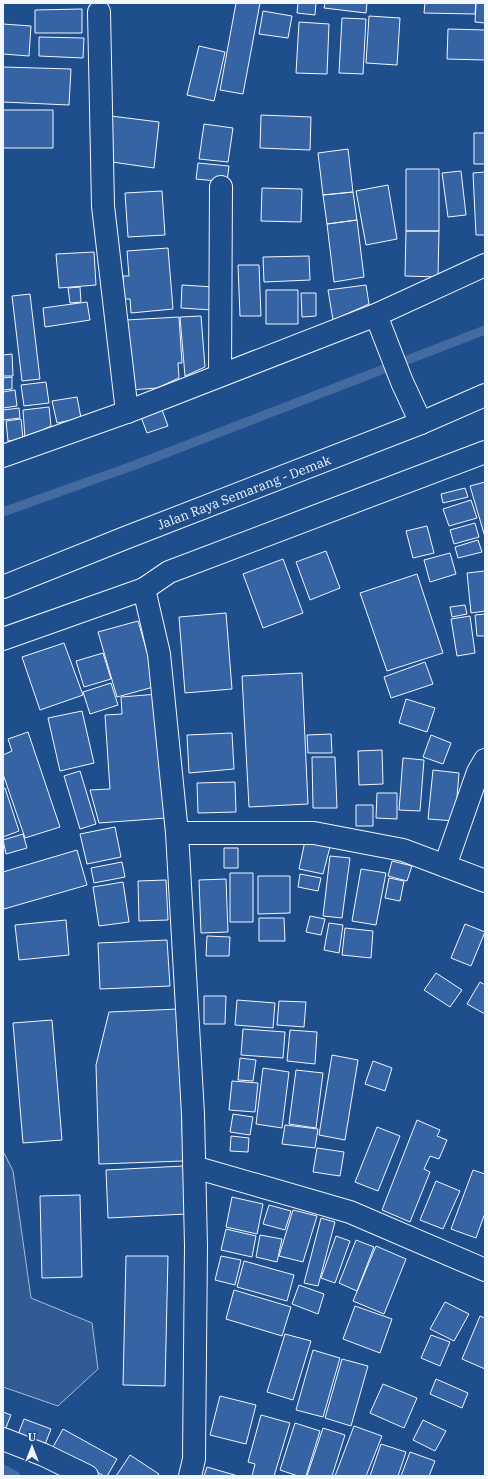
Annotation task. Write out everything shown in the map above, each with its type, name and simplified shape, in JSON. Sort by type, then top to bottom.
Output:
[{"type":"main road","points":[[99,12],[103,206],[127,412]]},
{"type":"main road","points":[[220,375],[221,187]]},
{"type":"main road","points":[[3,456],[127,412],[220,375],[380,324],[485,265]]},
{"type":"main road","points":[[380,324],[402,382],[421,423]]},
{"type":"main road","name":"Jalan Raya Semarang - Demak","points":[[3,587],[118,540],[421,423],[485,395]]},
{"type":"main road","points":[[3,639],[144,589],[169,572],[485,452]]},
{"type":"main road","points":[[144,589],[159,654],[177,833],[193,1114],[196,1246],[194,1459],[190,1476]]},
{"type":"main road","points":[[445,866],[478,772],[485,760]]},
{"type":"main road","points":[[177,833],[314,833],[403,850],[485,881]]},
{"type":"main road","points":[[194,1167],[350,1212],[485,1270]]},
{"type":"main road","points":[[3,1439],[44,1455],[87,1476]]},
{"type":"shaded area","points":[[3,1151],[13,1171],[31,1298],[92,1323],[98,1369],[58,1406],[3,1387]]},
{"type":"building","points":[[236,3],[260,3],[243,94],[220,90]]},
{"type":"building","points":[[298,3],[316,3],[315,15],[297,13]]},
{"type":"building","points":[[325,3],[367,3],[366,13],[324,8]]},
{"type":"building","points":[[425,3],[476,3],[475,14],[424,13]]},
{"type":"building","points":[[476,3],[485,3],[485,23],[475,22]]},
{"type":"building","points":[[82,9],[82,33],[35,33],[35,10]]},
{"type":"building","points":[[263,11],[292,16],[288,38],[259,34]]},
{"type":"building","points":[[369,16],[400,18],[397,65],[366,63]]},
{"type":"building","points":[[342,18],[366,19],[363,74],[339,73]]},
{"type":"building","points":[[299,22],[329,24],[327,74],[296,73]]},
{"type":"building","points":[[3,24],[31,26],[29,56],[3,54]]},
{"type":"building","points":[[448,29],[485,30],[485,60],[447,59]]},
{"type":"building","points":[[39,37],[84,38],[83,58],[39,56]]},
{"type":"building","points":[[199,46],[225,52],[214,101],[187,95]]},
{"type":"building","points":[[3,67],[71,69],[69,105],[3,102]]},
{"type":"building","points":[[3,110],[53,110],[53,148],[3,148]]},
{"type":"building","points":[[261,115],[311,117],[310,150],[260,148]]},
{"type":"building","points":[[111,116],[159,122],[154,168],[105,161]]},
{"type":"building","points":[[204,124],[233,128],[228,162],[199,159]]},
{"type":"building","points":[[474,133],[485,133],[485,164],[474,164]]},
{"type":"building","points":[[348,149],[353,192],[323,195],[318,153]]},
{"type":"building","points":[[198,163],[229,166],[227,182],[196,179]]},
{"type":"building","points":[[406,169],[439,169],[439,231],[406,231]]},
{"type":"building","points":[[461,171],[466,215],[448,217],[442,173]]},
{"type":"building","points":[[485,172],[485,235],[476,235],[473,173]]},
{"type":"building","points":[[388,185],[397,239],[366,245],[356,191]]},
{"type":"building","points":[[262,188],[302,189],[301,222],[261,221]]},
{"type":"building","points":[[162,191],[165,235],[128,237],[125,193]]},
{"type":"building","points":[[353,192],[357,220],[327,224],[323,195]]},
{"type":"building","points":[[357,220],[364,277],[334,282],[327,224]]},
{"type":"building","points":[[406,231],[439,231],[438,277],[405,276]]},
{"type":"building","points":[[168,248],[173,309],[131,313],[130,299],[124,299],[123,276],[129,276],[127,251]]},
{"type":"building","points":[[94,252],[96,285],[59,288],[56,254]]},
{"type":"building","points":[[309,256],[310,280],[264,282],[263,257]]},
{"type":"building","points":[[238,265],[259,265],[261,316],[240,316]]},
{"type":"building","points":[[182,285],[214,287],[212,310],[181,308]]},
{"type":"building","points":[[366,285],[369,304],[333,320],[328,290]]},
{"type":"building","points":[[80,287],[81,302],[70,303],[68,288]]},
{"type":"building","points":[[266,290],[298,290],[298,324],[266,324]]},
{"type":"building","points":[[301,293],[316,293],[316,316],[302,317]]},
{"type":"building","points":[[30,294],[40,379],[22,381],[12,296]]},
{"type":"building","points":[[87,302],[90,320],[45,327],[43,308]]},
{"type":"building","points":[[201,316],[205,367],[185,376],[180,317]]},
{"type":"building","points":[[179,317],[182,363],[178,363],[179,378],[157,388],[130,390],[126,320]]},
{"type":"building","points":[[12,354],[13,376],[3,376],[3,355]]},
{"type":"building","points":[[12,377],[12,389],[3,390],[3,378]]},
{"type":"building","points":[[46,382],[49,403],[24,406],[21,385]]},
{"type":"building","points":[[15,390],[17,406],[3,408],[3,392]]},
{"type":"building","points":[[77,397],[81,418],[57,423],[52,401]]},
{"type":"building","points":[[49,407],[51,426],[25,438],[23,410]]},
{"type":"building","points":[[19,408],[20,418],[3,420],[3,410]]},
{"type":"building","points":[[162,410],[168,426],[147,433],[141,417]]},
{"type":"building","points":[[21,419],[23,439],[8,441],[6,421]]},
{"type":"building","points":[[485,482],[485,537],[470,486]]},
{"type":"building","points":[[465,488],[468,497],[443,503],[441,494]]},
{"type":"building","points":[[471,500],[477,518],[449,526],[443,509]]},
{"type":"building","points":[[475,523],[479,537],[454,544],[450,530]]},
{"type":"building","points":[[427,526],[434,553],[413,558],[406,531]]},
{"type":"building","points":[[478,540],[482,552],[458,558],[455,547]]},
{"type":"building","points":[[326,551],[340,588],[310,600],[296,562]]},
{"type":"building","points":[[450,553],[456,574],[430,582],[424,560]]},
{"type":"building","points":[[283,559],[303,613],[263,628],[243,574]]},
{"type":"building","points":[[485,571],[485,611],[471,613],[467,573]]},
{"type":"building","points":[[417,574],[443,653],[387,671],[360,593]]},
{"type":"building","points":[[465,605],[467,614],[452,617],[450,607]]},
{"type":"building","points":[[226,613],[232,689],[185,693],[179,617]]},
{"type":"building","points":[[485,614],[485,636],[477,636],[475,615]]},
{"type":"building","points":[[470,616],[475,653],[457,656],[451,619]]},
{"type":"building","points":[[138,621],[157,686],[117,697],[98,632]]},
{"type":"building","points":[[64,643],[83,695],[40,710],[22,657]]},
{"type":"building","points":[[103,653],[111,679],[84,687],[76,661]]},
{"type":"building","points":[[425,662],[433,684],[391,698],[384,677]]},
{"type":"building","points":[[302,673],[308,804],[249,807],[242,676]]},
{"type":"building","points":[[111,683],[118,705],[90,714],[83,692]]},
{"type":"building","points":[[158,694],[166,818],[99,823],[90,790],[110,789],[105,715],[122,714],[121,697]]},
{"type":"building","points":[[406,699],[435,708],[427,732],[399,723]]},
{"type":"building","points":[[82,711],[94,763],[60,771],[48,718]]},
{"type":"building","points":[[28,732],[60,827],[25,838],[3,774],[3,755],[12,751],[8,739]]},
{"type":"building","points":[[232,733],[234,769],[189,773],[187,735]]},
{"type":"building","points":[[331,734],[332,753],[308,753],[307,735]]},
{"type":"building","points":[[431,735],[451,743],[443,764],[423,757]]},
{"type":"building","points":[[382,750],[383,784],[359,785],[358,751]]},
{"type":"building","points":[[312,757],[335,757],[337,808],[313,808]]},
{"type":"building","points":[[403,758],[424,760],[420,811],[399,810]]},
{"type":"building","points":[[433,770],[459,773],[455,821],[428,819]]},
{"type":"building","points":[[80,771],[96,824],[80,829],[64,776]]},
{"type":"building","points":[[235,782],[236,812],[198,813],[197,783]]},
{"type":"building","points":[[3,788],[5,788],[19,831],[3,837]]},
{"type":"building","points":[[377,793],[397,793],[397,819],[376,818]]},
{"type":"building","points":[[356,805],[373,805],[373,826],[356,826]]},
{"type":"building","points":[[115,827],[121,857],[87,864],[80,834]]},
{"type":"building","points":[[23,834],[27,848],[6,854],[3,840]]},
{"type":"building","points":[[305,841],[330,847],[323,874],[299,869]]},
{"type":"building","points":[[224,848],[238,848],[238,868],[224,868]]},
{"type":"building","points":[[77,850],[87,885],[4,909],[3,872]]},
{"type":"building","points":[[330,856],[350,858],[342,918],[323,916]]},
{"type":"building","points":[[392,861],[412,866],[407,881],[388,876]]},
{"type":"building","points":[[122,862],[125,877],[94,883],[91,868]]},
{"type":"building","points":[[361,869],[386,873],[376,925],[352,921]]},
{"type":"building","points":[[230,873],[253,873],[253,922],[230,922]]},
{"type":"building","points":[[300,874],[321,878],[318,891],[298,887]]},
{"type":"building","points":[[258,876],[290,876],[290,913],[258,914]]},
{"type":"building","points":[[389,878],[404,881],[400,901],[385,898]]},
{"type":"building","points":[[226,879],[228,932],[201,933],[199,880]]},
{"type":"building","points":[[166,880],[168,920],[139,921],[138,881]]},
{"type":"building","points":[[123,882],[129,922],[99,926],[93,887]]},
{"type":"building","points":[[310,916],[325,919],[321,935],[306,932]]},
{"type":"building","points":[[259,918],[284,918],[285,941],[259,941]]},
{"type":"building","points":[[66,920],[69,955],[19,960],[15,925]]},
{"type":"building","points":[[329,923],[343,925],[339,953],[324,950]]},
{"type":"building","points":[[465,924],[485,932],[471,966],[451,958]]},
{"type":"building","points":[[345,928],[373,931],[371,958],[342,955]]},
{"type":"building","points":[[207,936],[230,937],[229,956],[206,956]]},
{"type":"building","points":[[167,940],[170,986],[100,989],[98,943]]},
{"type":"building","points":[[436,973],[462,990],[450,1007],[424,990]]},
{"type":"building","points":[[480,982],[485,985],[485,1014],[467,1004]]},
{"type":"building","points":[[204,996],[226,996],[225,1024],[204,1024]]},
{"type":"building","points":[[237,1000],[275,1003],[273,1028],[235,1025]]},
{"type":"building","points":[[279,1001],[306,1002],[304,1027],[277,1025]]},
{"type":"building","points":[[179,1009],[183,1161],[99,1164],[96,1065],[109,1012]]},
{"type":"building","points":[[52,1020],[62,1140],[23,1143],[13,1023]]},
{"type":"building","points":[[243,1029],[285,1032],[283,1058],[241,1055]]},
{"type":"building","points":[[290,1030],[317,1032],[315,1064],[287,1061]]},
{"type":"building","points":[[332,1055],[358,1060],[345,1140],[319,1135]]},
{"type":"building","points":[[240,1058],[256,1060],[253,1081],[238,1080]]},
{"type":"building","points":[[373,1061],[392,1068],[385,1091],[365,1084]]},
{"type":"building","points":[[263,1068],[289,1072],[282,1128],[256,1124]]},
{"type":"building","points":[[296,1070],[323,1073],[316,1128],[289,1124]]},
{"type":"building","points":[[232,1081],[258,1083],[255,1112],[229,1110]]},
{"type":"building","points":[[233,1114],[253,1117],[250,1135],[230,1132]]},
{"type":"building","points":[[417,1120],[440,1130],[437,1136],[447,1140],[439,1159],[430,1156],[424,1169],[430,1172],[410,1222],[382,1210]]},
{"type":"building","points":[[285,1125],[318,1129],[315,1148],[282,1144]]},
{"type":"building","points":[[377,1127],[400,1136],[378,1191],[355,1182]]},
{"type":"building","points":[[231,1136],[249,1138],[248,1152],[230,1151]]},
{"type":"building","points":[[317,1148],[344,1152],[340,1176],[313,1172]]},
{"type":"building","points":[[183,1166],[186,1214],[108,1218],[106,1170]]},
{"type":"building","points":[[473,1170],[485,1174],[485,1213],[476,1238],[451,1229]]},
{"type":"building","points":[[436,1181],[460,1191],[443,1229],[420,1220]]},
{"type":"building","points":[[80,1195],[82,1277],[42,1278],[40,1196]]},
{"type":"building","points":[[232,1197],[263,1204],[257,1234],[226,1227]]},
{"type":"building","points":[[269,1205],[291,1211],[285,1230],[263,1224]]},
{"type":"building","points":[[293,1210],[317,1216],[303,1262],[279,1256]]},
{"type":"building","points":[[321,1218],[335,1222],[318,1286],[304,1283]]},
{"type":"building","points":[[226,1229],[256,1236],[252,1257],[221,1250]]},
{"type":"building","points":[[260,1235],[282,1239],[277,1262],[256,1257]]},
{"type":"building","points":[[336,1236],[350,1241],[335,1283],[321,1278]]},
{"type":"building","points":[[356,1240],[374,1247],[357,1291],[339,1283]]},
{"type":"building","points":[[376,1246],[406,1259],[384,1314],[353,1301]]},
{"type":"building","points":[[126,1256],[168,1256],[165,1386],[123,1385]]},
{"type":"building","points":[[221,1256],[241,1260],[235,1285],[215,1280]]},
{"type":"building","points":[[244,1261],[294,1275],[287,1301],[237,1287]]},
{"type":"building","points":[[299,1285],[324,1294],[318,1314],[292,1304]]},
{"type":"building","points":[[234,1290],[291,1307],[282,1336],[226,1319]]},
{"type":"building","points":[[445,1302],[469,1314],[454,1341],[430,1329]]},
{"type":"building","points":[[355,1306],[392,1319],[380,1353],[343,1339]]},
{"type":"building","points":[[480,1316],[485,1318],[485,1369],[462,1359]]},
{"type":"building","points":[[285,1334],[311,1341],[293,1400],[267,1392]]},
{"type":"building","points":[[431,1335],[450,1342],[440,1366],[421,1358]]},
{"type":"building","points":[[313,1350],[340,1358],[323,1417],[296,1410]]},
{"type":"building","points":[[342,1359],[368,1366],[351,1426],[325,1418]]},
{"type":"building","points":[[436,1379],[468,1393],[462,1408],[430,1394]]},
{"type":"building","points":[[383,1384],[417,1398],[404,1428],[370,1413]]},
{"type":"building","points":[[220,1396],[256,1405],[246,1444],[210,1435]]},
{"type":"building","points":[[3,1412],[11,1415],[3,1435]]},
{"type":"building","points":[[261,1415],[290,1423],[274,1476],[252,1476],[255,1464],[248,1462]]},
{"type":"building","points":[[24,1419],[51,1429],[44,1447],[17,1437]]},
{"type":"building","points":[[423,1420],[446,1431],[435,1451],[413,1440]]},
{"type":"building","points":[[295,1423],[320,1431],[306,1476],[298,1476],[280,1470]]},
{"type":"building","points":[[354,1426],[382,1436],[366,1476],[335,1476]]},
{"type":"building","points":[[323,1428],[345,1435],[332,1476],[307,1476]]},
{"type":"building","points":[[63,1429],[117,1459],[107,1476],[104,1476],[53,1447]]},
{"type":"building","points":[[381,1444],[406,1452],[398,1476],[370,1476]]},
{"type":"building","points":[[410,1452],[435,1461],[429,1476],[401,1476]]},
{"type":"building","points":[[130,1455],[159,1474],[157,1476],[116,1476]]},
{"type":"building","points":[[207,1467],[238,1476],[204,1476]]},
{"type":"waterway","points":[[3,512],[135,465],[485,330]]},
{"type":"waterway","points":[[3,1469],[16,1476]]}]
